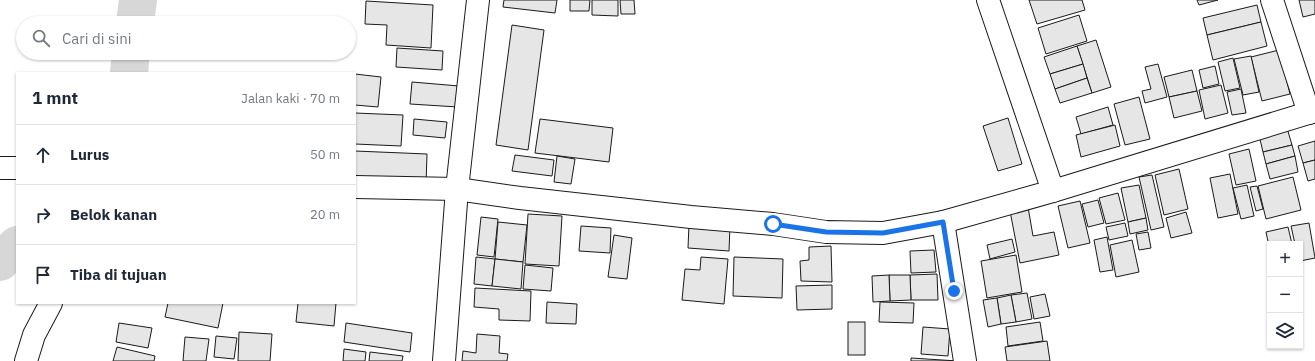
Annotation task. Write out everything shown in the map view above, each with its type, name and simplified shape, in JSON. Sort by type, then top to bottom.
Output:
[{"type":"street","points":[[444,361],[457,188],[478,0]]},
{"type":"street","points":[[988,0],[1053,191]]},
{"type":"street","points":[[356,186],[457,188],[520,198],[691,217],[773,224],[826,232],[883,233],[943,222],[1053,191],[1312,112],[1272,0]]},
{"type":"street","points":[[0,168],[16,168]]},
{"type":"street","points":[[943,222],[965,361]]},
{"type":"street","points":[[26,361],[34,335],[50,304]]},
{"type":"building","points":[[504,0],[557,0],[555,13],[503,7]]},
{"type":"building","points":[[570,0],[590,0],[589,11],[570,11]]},
{"type":"building","points":[[592,0],[618,0],[618,16],[592,15]]},
{"type":"building","points":[[620,0],[634,0],[635,14],[621,14]]},
{"type":"building","points":[[1029,0],[1082,0],[1085,10],[1037,24]]},
{"type":"building","points":[[1197,0],[1218,0],[1199,5]]},
{"type":"building","points":[[1299,0],[1315,0],[1315,14],[1303,17]]},
{"type":"building","points":[[366,1],[433,5],[431,48],[386,45],[387,25],[365,24]]},
{"type":"building","points":[[1257,5],[1261,22],[1207,35],[1203,18]]},
{"type":"building","points":[[1079,15],[1087,41],[1046,54],[1038,28]]},
{"type":"building","points":[[1261,22],[1267,46],[1213,60],[1207,35]]},
{"type":"building","points":[[512,25],[544,30],[528,150],[496,145]]},
{"type":"building","points":[[1096,40],[1111,87],[1092,93],[1077,46]]},
{"type":"building","points":[[1077,46],[1083,64],[1050,74],[1044,57]]},
{"type":"building","points":[[397,48],[443,51],[442,70],[396,67]]},
{"type":"building","points":[[1279,50],[1290,94],[1262,101],[1251,57]]},
{"type":"building","points":[[1251,56],[1259,92],[1243,95],[1234,59]]},
{"type":"building","points":[[1233,58],[1240,88],[1225,91],[1218,62]]},
{"type":"building","points":[[1083,64],[1087,78],[1055,89],[1050,74]]},
{"type":"building","points":[[1158,64],[1167,97],[1145,103],[1142,91],[1151,89],[1145,67]]},
{"type":"building","points":[[1215,66],[1219,84],[1203,88],[1199,70]]},
{"type":"building","points":[[1192,70],[1197,91],[1169,97],[1164,77]]},
{"type":"building","points":[[356,74],[381,77],[378,107],[356,105]]},
{"type":"building","points":[[1087,78],[1092,93],[1060,103],[1055,89]]},
{"type":"building","points":[[412,82],[459,86],[458,107],[410,104]]},
{"type":"building","points":[[1221,85],[1228,113],[1205,119],[1199,90]]},
{"type":"building","points":[[1241,89],[1246,113],[1232,115],[1227,92]]},
{"type":"building","points":[[1197,91],[1202,111],[1174,118],[1169,97]]},
{"type":"building","points":[[1139,97],[1150,139],[1125,145],[1114,104]]},
{"type":"building","points":[[1108,107],[1113,125],[1081,134],[1076,117]]},
{"type":"building","points":[[356,113],[403,115],[401,146],[356,144]]},
{"type":"building","points":[[1008,118],[1022,164],[998,171],[983,126]]},
{"type":"building","points":[[414,119],[447,122],[445,138],[413,135]]},
{"type":"building","points":[[540,119],[613,128],[609,162],[535,153]]},
{"type":"building","points":[[1115,125],[1120,146],[1081,157],[1076,135]]},
{"type":"building","points":[[1287,128],[1292,145],[1263,152],[1259,135]]},
{"type":"building","points":[[1315,141],[1315,160],[1303,163],[1298,146]]},
{"type":"building","points":[[1292,145],[1295,156],[1266,164],[1263,152]]},
{"type":"building","points":[[1249,149],[1256,181],[1236,185],[1229,154]]},
{"type":"building","points":[[356,151],[427,154],[426,185],[356,182]]},
{"type":"building","points":[[515,155],[554,160],[552,176],[512,171]]},
{"type":"building","points":[[557,156],[575,159],[571,184],[554,182]]},
{"type":"building","points":[[1295,156],[1298,172],[1270,179],[1266,164]]},
{"type":"building","points":[[1315,160],[1315,179],[1308,181],[1303,163]]},
{"type":"building","points":[[1179,169],[1188,209],[1164,215],[1155,175]]},
{"type":"building","points":[[1230,174],[1238,214],[1218,218],[1210,178]]},
{"type":"building","points":[[1152,175],[1164,227],[1151,230],[1139,177]]},
{"type":"building","points":[[1293,177],[1301,210],[1266,219],[1258,186]]},
{"type":"building","points":[[1139,185],[1146,218],[1128,222],[1121,188]]},
{"type":"building","points":[[1247,185],[1254,216],[1241,219],[1233,188]]},
{"type":"building","points":[[1257,186],[1263,209],[1256,211],[1250,187]]},
{"type":"building","points":[[1118,193],[1125,220],[1106,224],[1099,198]]},
{"type":"building","points":[[1098,200],[1104,223],[1088,227],[1082,204]]},
{"type":"building","points":[[1080,201],[1090,243],[1068,248],[1058,206]]},
{"type":"building","points":[[1028,207],[1033,236],[1054,232],[1059,255],[1020,263],[1010,211]]},
{"type":"building","points":[[1186,212],[1192,233],[1171,238],[1166,218]]},
{"type":"building","points":[[528,214],[562,216],[559,266],[525,264]]},
{"type":"building","points":[[481,217],[498,219],[494,257],[477,255]]},
{"type":"building","points":[[1146,218],[1148,230],[1130,234],[1128,222]]},
{"type":"building","points":[[498,222],[527,225],[523,262],[495,259]]},
{"type":"building","points":[[1125,223],[1128,236],[1109,240],[1106,227]]},
{"type":"building","points":[[1309,223],[1315,258],[1303,260],[1303,241],[1294,241],[1291,226]]},
{"type":"building","points":[[689,224],[730,226],[729,251],[688,248]]},
{"type":"building","points":[[581,226],[611,228],[610,253],[579,251]]},
{"type":"building","points":[[1288,227],[1291,241],[1268,241],[1266,232]]},
{"type":"building","points":[[1148,232],[1151,248],[1139,250],[1136,234]]},
{"type":"building","points":[[614,235],[632,238],[627,279],[608,277]]},
{"type":"building","points":[[1107,237],[1113,270],[1100,272],[1094,240]]},
{"type":"building","points":[[1012,239],[1015,252],[990,259],[987,245]]},
{"type":"building","points":[[1132,240],[1139,272],[1116,277],[1110,245]]},
{"type":"building","points":[[831,246],[832,282],[801,281],[800,261],[809,260],[809,247]]},
{"type":"building","points":[[934,250],[936,272],[911,273],[910,251]]},
{"type":"building","points":[[1016,255],[1022,292],[987,298],[981,261]]},
{"type":"building","points":[[476,257],[495,259],[492,286],[474,284]]},
{"type":"building","points":[[701,257],[728,259],[724,304],[682,300],[685,269],[700,270]]},
{"type":"building","points":[[734,257],[783,259],[782,298],[733,296]]},
{"type":"building","points":[[495,259],[523,262],[521,289],[492,286]]},
{"type":"building","points":[[525,265],[553,268],[551,291],[523,289]]},
{"type":"building","points":[[937,274],[938,300],[911,300],[910,275]]},
{"type":"building","points":[[889,275],[910,275],[911,300],[890,301]]},
{"type":"building","points":[[889,275],[890,301],[873,302],[872,276]]},
{"type":"building","points":[[832,285],[832,309],[797,310],[796,286]]},
{"type":"building","points":[[475,288],[531,291],[530,321],[499,320],[499,309],[474,307]]},
{"type":"building","points":[[1027,293],[1032,319],[1016,322],[1011,295]]},
{"type":"building","points":[[1045,294],[1050,316],[1034,319],[1030,297]]},
{"type":"building","points":[[1011,295],[1016,322],[1001,324],[997,298]]},
{"type":"building","points":[[997,298],[1001,324],[988,327],[983,300]]},
{"type":"building","points":[[547,302],[577,304],[576,324],[546,323]]},
{"type":"building","points":[[880,302],[914,303],[913,323],[879,322]]},
{"type":"building","points":[[168,304],[223,304],[218,328],[165,317]]},
{"type":"building","points":[[298,304],[336,304],[334,326],[296,322]]},
{"type":"building","points":[[848,322],[865,322],[865,355],[848,355]]},
{"type":"building","points":[[1040,322],[1043,341],[1008,346],[1006,327]]},
{"type":"building","points":[[119,323],[152,328],[148,348],[116,342]]},
{"type":"building","points":[[346,323],[412,333],[410,352],[344,342]]},
{"type":"building","points":[[923,327],[950,329],[948,356],[921,354]]},
{"type":"building","points":[[239,332],[272,334],[270,361],[238,361]]},
{"type":"building","points":[[477,334],[500,336],[499,353],[508,354],[507,361],[462,361],[463,351],[476,353]]},
{"type":"building","points":[[216,336],[237,338],[234,359],[214,357]]},
{"type":"building","points":[[185,337],[209,339],[206,361],[183,361]]},
{"type":"building","points":[[1047,341],[1050,361],[1007,361],[1005,347]]},
{"type":"building","points":[[117,347],[155,356],[154,361],[113,361]]},
{"type":"building","points":[[344,349],[366,352],[365,361],[343,361]]},
{"type":"building","points":[[370,352],[403,356],[402,361],[369,361]]},
{"type":"building","points":[[911,358],[958,361],[911,361]]},
{"type":"waterway","points":[[136,16],[138,0]]},
{"type":"waterway","points":[[129,72],[130,60]]},
{"type":"waterway","points":[[0,262],[16,246]]},
{"type":"route","points":[[773,224],[826,232],[883,233],[943,222],[954,291]]}]
